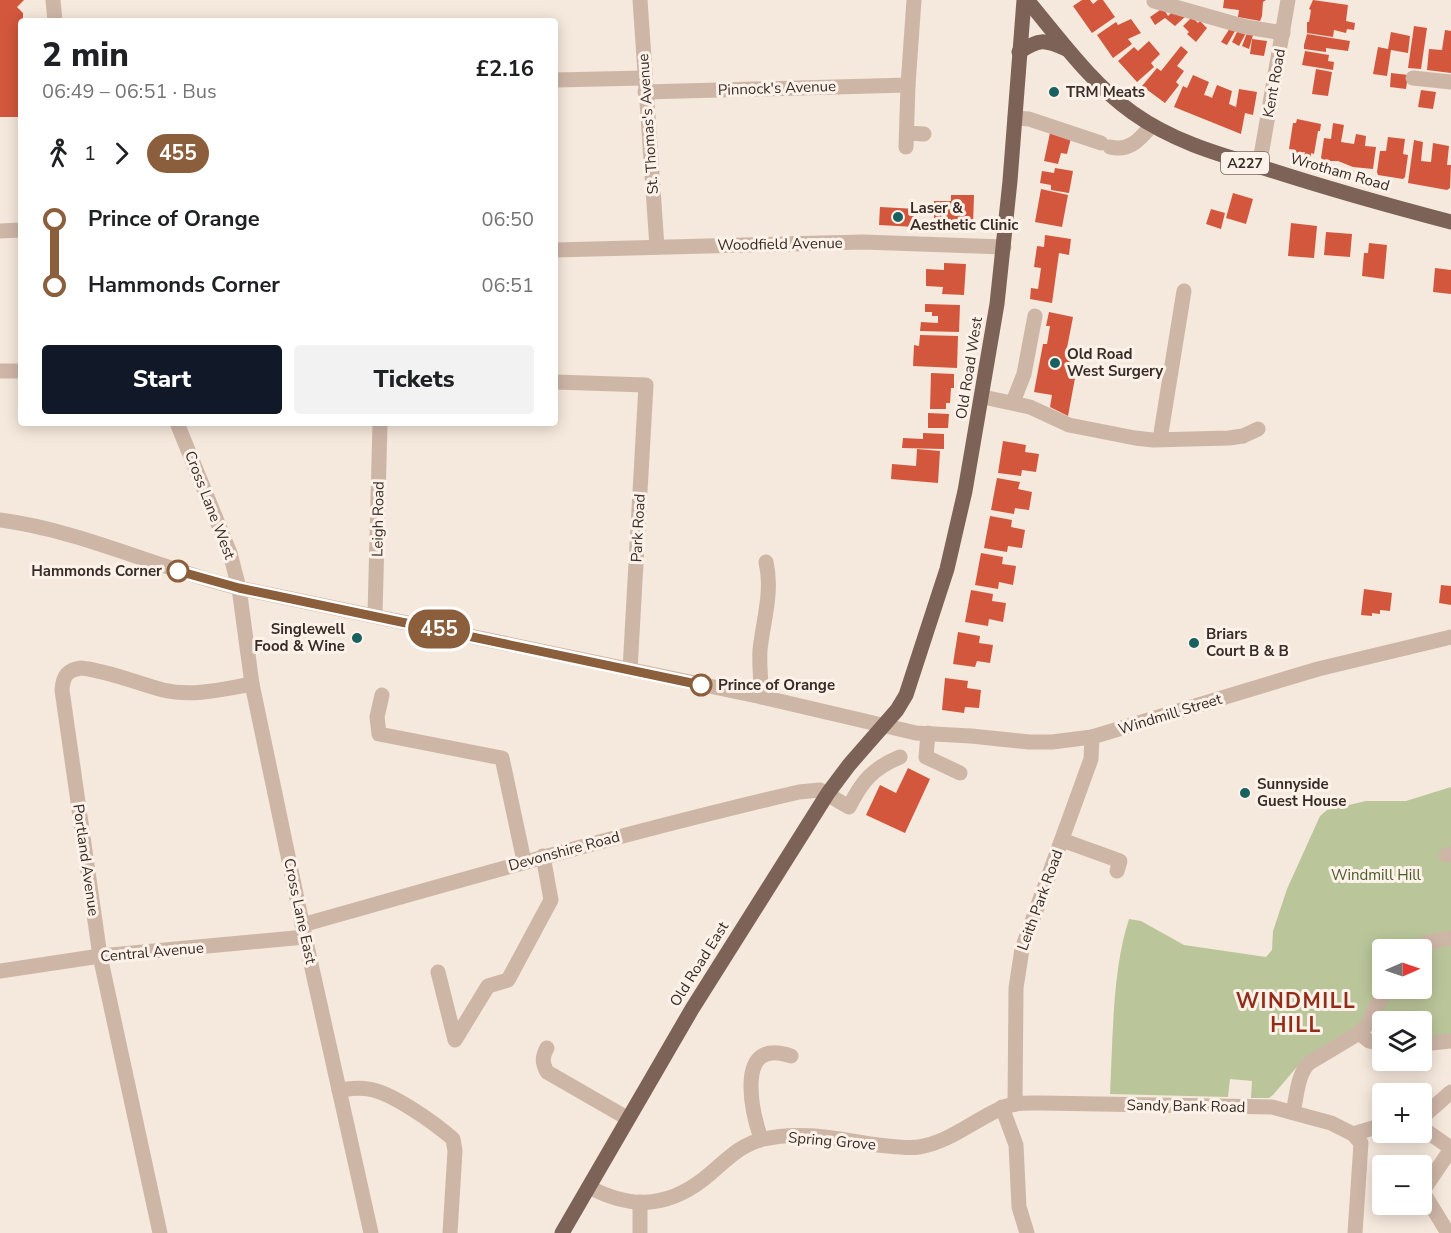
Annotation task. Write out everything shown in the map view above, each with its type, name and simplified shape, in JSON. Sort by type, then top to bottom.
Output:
[{"type":"main road","name":"Wrotham Road","points":[[1025,0],[1113,97],[1152,125],[1186,142],[1259,167],[1451,222]]},
{"type":"main road","name":"Old Road West","points":[[884,726],[897,710],[909,688],[947,569],[965,491],[983,397],[1004,247],[1025,0]]},
{"type":"main road","name":"A227","points":[[1019,52],[1041,41],[1049,41],[1068,50]]},
{"type":"main road","name":"Old Road East","points":[[562,1233],[692,1009],[828,793],[849,765],[884,726]]},
{"type":"street","points":[[53,0],[55,18]]},
{"type":"street","name":"St. Thomas's Avenue","points":[[640,0],[657,247]]},
{"type":"street","points":[[914,0],[907,140],[924,134]]},
{"type":"street","name":"Kent Road","points":[[1259,167],[1288,0]]},
{"type":"street","points":[[1154,1],[1246,27],[1283,33]]},
{"type":"street","points":[[1413,78],[1451,82]]},
{"type":"street","name":"Pinnock's Avenue","points":[[558,80],[645,85],[908,85]]},
{"type":"street","points":[[1015,118],[1029,119],[1120,149],[1140,139],[1152,125]]},
{"type":"street","points":[[0,231],[18,230]]},
{"type":"street","name":"Woodfield Avenue","points":[[558,250],[863,242],[1004,247]]},
{"type":"street","points":[[1160,439],[1184,291]]},
{"type":"street","points":[[1013,402],[1024,374],[1035,316]]},
{"type":"street","points":[[0,371],[18,371]]},
{"type":"street","name":"Park Road","points":[[558,382],[646,385],[630,670]]},
{"type":"street","points":[[983,397],[1030,407],[1075,426],[1135,438],[1233,437],[1258,429]]},
{"type":"street","name":"Cross Lane West","points":[[178,426],[230,553],[239,588]]},
{"type":"street","name":"Leigh Road","points":[[375,615],[380,426]]},
{"type":"street","name":"Windmill Street","points":[[0,520],[32,524],[62,532],[199,578],[239,588],[762,697],[916,733],[1029,742],[1052,742],[1092,737],[1318,669],[1451,637]]},
{"type":"street","points":[[762,697],[760,658],[770,575],[766,562]]},
{"type":"street","name":"Cross Lane East","points":[[239,588],[252,684],[303,931],[370,1233]]},
{"type":"street","name":"Portland Avenue","points":[[160,1233],[100,956],[62,690],[63,678],[68,672],[81,668],[184,693],[206,692],[252,684]]},
{"type":"street","points":[[381,695],[377,717],[379,734],[502,758],[524,861]]},
{"type":"street","points":[[928,733],[926,756],[960,773]]},
{"type":"street","name":"Leith Park Road","points":[[1027,1233],[1019,1207],[1016,1145],[1009,1106],[1018,966],[1022,949],[1091,759],[1092,737]]},
{"type":"street","points":[[828,793],[849,807],[860,786],[871,773],[884,763],[900,757]]},
{"type":"street","name":"Devonshire Road","points":[[303,931],[524,861],[672,822],[799,792],[819,790],[828,793]]},
{"type":"street","points":[[1062,840],[1120,860]]},
{"type":"street","points":[[438,972],[455,1040],[488,986],[508,980],[551,900],[543,856]]},
{"type":"street","name":"Central Avenue","points":[[0,971],[303,931]]},
{"type":"street","points":[[1432,941],[1451,938]]},
{"type":"street","points":[[1293,1112],[1300,1078],[1307,1065],[1359,1033],[1369,1023],[1381,999]]},
{"type":"street","points":[[1359,1033],[1372,1041]]},
{"type":"street","points":[[1432,1043],[1451,1041]]},
{"type":"street","points":[[547,1048],[543,1057],[543,1065],[547,1071],[627,1118]]},
{"type":"street","points":[[760,1140],[750,1086],[751,1074],[760,1058],[766,1054],[781,1053],[791,1056]]},
{"type":"street","points":[[339,1090],[370,1089],[386,1094],[436,1125],[453,1139],[455,1151],[450,1233]]},
{"type":"street","points":[[1432,1109],[1451,1092]]},
{"type":"street","name":"Sandy Bank Road","points":[[1009,1106],[1042,1102],[1269,1107],[1326,1121],[1353,1134]]},
{"type":"street","name":"Spring Grove","points":[[589,1186],[620,1200],[640,1202],[664,1199],[690,1189],[735,1153],[760,1140],[779,1136],[805,1136],[920,1147],[948,1137],[1009,1106]]},
{"type":"street","points":[[1355,1233],[1361,1147],[1359,1140],[1353,1134],[1372,1128]]},
{"type":"street","points":[[1432,1135],[1451,1148],[1424,1189],[1424,1194],[1448,1233]]},
{"type":"street","points":[[640,1202],[640,1233]]},
{"type":"green space","name":"Windmill Hill","points":[[1451,787],[1451,1038],[1432,1040],[1432,1011],[1372,1011],[1372,1028],[1316,1055],[1296,1068],[1269,1098],[1251,1098],[1252,1081],[1230,1079],[1228,1097],[1110,1094],[1116,983],[1123,939],[1129,919],[1141,921],[1184,945],[1266,957],[1272,950],[1273,931],[1287,889],[1320,816],[1327,810],[1366,801],[1406,801]]},
{"type":"building","points":[[0,0],[24,0],[17,7],[23,13],[23,18],[18,18],[18,117],[0,117]]},
{"type":"building","points":[[1082,0],[1090,0],[1093,4],[1098,0],[1103,0],[1115,17],[1092,33],[1073,6]]},
{"type":"building","points":[[1224,0],[1266,0],[1263,2],[1260,21],[1238,17],[1239,10],[1223,8]]},
{"type":"building","points":[[1313,0],[1348,5],[1346,21],[1355,23],[1354,30],[1347,29],[1346,33],[1334,30],[1333,37],[1307,33],[1307,22],[1309,22],[1311,10],[1309,9]]},
{"type":"building","points":[[1163,8],[1168,16],[1173,11],[1187,15],[1175,26],[1165,18],[1155,25],[1150,17]]},
{"type":"building","points":[[1192,17],[1207,28],[1196,42],[1187,34],[1189,32],[1183,26]]},
{"type":"building","points":[[1131,19],[1141,33],[1128,39],[1132,44],[1113,58],[1097,35],[1116,22],[1118,25]]},
{"type":"building","points":[[1414,26],[1427,28],[1421,69],[1408,68]]},
{"type":"building","points":[[1230,28],[1235,31],[1227,45],[1221,42]]},
{"type":"building","points":[[1238,30],[1246,33],[1239,46],[1232,42]]},
{"type":"building","points":[[1445,30],[1451,31],[1451,73],[1427,70],[1429,49],[1442,50]]},
{"type":"building","points":[[1391,32],[1410,36],[1408,53],[1391,50],[1387,76],[1373,74],[1378,47],[1388,49]]},
{"type":"building","points":[[1247,33],[1253,35],[1249,49],[1242,46]]},
{"type":"building","points":[[1307,34],[1350,41],[1348,51],[1326,48],[1326,52],[1304,49]]},
{"type":"building","points":[[1252,39],[1267,41],[1264,56],[1250,54]]},
{"type":"building","points":[[1149,41],[1160,54],[1151,63],[1154,67],[1137,82],[1118,61],[1134,47],[1138,51]]},
{"type":"building","points":[[1181,46],[1188,52],[1177,66],[1184,71],[1176,82],[1179,85],[1165,103],[1142,86],[1157,68],[1161,71]]},
{"type":"building","points":[[1305,51],[1329,55],[1328,61],[1334,62],[1333,70],[1302,65]]},
{"type":"building","points":[[1316,69],[1332,72],[1328,96],[1312,94]]},
{"type":"building","points":[[1391,73],[1408,75],[1406,89],[1390,87]]},
{"type":"building","points":[[1193,75],[1209,82],[1204,95],[1212,98],[1217,85],[1232,91],[1229,104],[1236,107],[1239,89],[1257,92],[1253,115],[1245,113],[1241,134],[1174,107],[1183,86],[1187,88]]},
{"type":"building","points":[[1421,90],[1436,92],[1433,109],[1418,107]]},
{"type":"building","points":[[1297,119],[1321,124],[1314,154],[1311,153],[1311,157],[1304,156],[1305,152],[1295,153],[1296,150],[1289,149],[1293,123],[1296,123]]},
{"type":"building","points":[[1333,123],[1344,125],[1341,142],[1354,144],[1356,134],[1366,136],[1365,146],[1376,147],[1373,169],[1353,167],[1338,161],[1325,161],[1321,158],[1324,138],[1331,139]]},
{"type":"building","points":[[1050,133],[1071,138],[1067,154],[1061,153],[1058,164],[1044,161]]},
{"type":"building","points":[[1388,137],[1405,139],[1403,154],[1408,155],[1403,179],[1378,175],[1380,151],[1386,151]]},
{"type":"building","points":[[1414,140],[1423,142],[1421,161],[1431,162],[1433,143],[1449,146],[1447,165],[1451,165],[1450,188],[1447,190],[1408,183]]},
{"type":"building","points":[[1055,168],[1073,171],[1069,193],[1051,190],[1051,185],[1040,183],[1042,171],[1054,173]]},
{"type":"building","points":[[1041,189],[1068,195],[1062,227],[1035,222]]},
{"type":"building","points":[[1233,193],[1253,199],[1246,224],[1226,218]]},
{"type":"building","points":[[951,195],[974,195],[973,226],[951,225],[951,219],[934,218],[934,201],[951,201]]},
{"type":"building","name":"Laser & Aesthetic Clinic","points":[[880,207],[917,209],[916,227],[879,225]]},
{"type":"building","points":[[1211,209],[1225,213],[1221,229],[1206,224]]},
{"type":"building","points":[[1291,223],[1317,226],[1314,258],[1288,256]]},
{"type":"building","points":[[1326,232],[1352,234],[1350,257],[1324,255]]},
{"type":"building","points":[[1045,235],[1071,239],[1069,255],[1059,253],[1052,303],[1030,299],[1031,288],[1038,289],[1041,268],[1034,267],[1037,246],[1044,247]]},
{"type":"building","points":[[1369,243],[1387,245],[1384,279],[1362,276],[1364,253],[1368,253]]},
{"type":"building","points":[[944,263],[966,264],[964,295],[942,294],[943,287],[926,286],[926,269],[944,270]]},
{"type":"building","points":[[1435,268],[1451,270],[1451,294],[1433,292]]},
{"type":"building","points":[[925,304],[960,305],[959,332],[920,331],[921,322],[938,323],[938,316],[932,316],[932,312],[925,312]]},
{"type":"building","name":"Old Road West Surgery","points":[[1049,312],[1073,317],[1067,348],[1073,349],[1068,377],[1075,378],[1068,416],[1050,407],[1052,395],[1034,392],[1043,344],[1047,344],[1050,326],[1046,326]]},
{"type":"building","points":[[920,335],[958,336],[957,368],[913,366],[914,345],[919,346]]},
{"type":"building","points":[[931,373],[954,374],[954,388],[951,388],[950,403],[946,403],[946,409],[930,409]]},
{"type":"building","points":[[928,413],[949,414],[948,428],[928,428]]},
{"type":"building","points":[[923,433],[944,434],[944,449],[902,448],[903,438],[923,439]]},
{"type":"building","points":[[1003,441],[1026,445],[1025,452],[1039,454],[1036,472],[1022,470],[1021,476],[998,473]]},
{"type":"building","points":[[917,449],[940,451],[938,483],[891,479],[892,464],[916,466]]},
{"type":"building","points":[[997,478],[1020,482],[1018,489],[1032,492],[1029,510],[1015,508],[1014,514],[991,510]]},
{"type":"building","points":[[990,516],[1012,520],[1011,527],[1025,530],[1022,548],[1008,546],[1007,552],[984,548]]},
{"type":"building","points":[[981,553],[1003,557],[1002,564],[1016,566],[1013,585],[999,582],[998,589],[975,585]]},
{"type":"building","points":[[1441,585],[1451,586],[1451,605],[1439,603]]},
{"type":"building","points":[[1364,589],[1392,593],[1390,611],[1380,610],[1380,614],[1372,613],[1372,616],[1361,615]]},
{"type":"building","points":[[971,590],[993,594],[992,601],[1006,603],[1003,622],[989,619],[988,626],[965,622]]},
{"type":"building","points":[[958,632],[980,636],[979,643],[993,645],[990,663],[977,661],[975,667],[953,664]]},
{"type":"building","points":[[945,678],[968,681],[967,688],[981,690],[979,708],[965,707],[964,713],[942,710]]},
{"type":"building","points":[[908,768],[930,779],[905,833],[866,815],[880,785],[896,793]]},
{"type":"bus line","name":"455","points":[[178,571],[239,588],[701,685]]},
{"type":"place","name":"TRM Meats","points":[[1054,92]]},
{"type":"place","name":"Laser & Aesthetic Clinic","points":[[898,217]]},
{"type":"place","name":"Old Road West Surgery","points":[[1055,363]]},
{"type":"place","name":"Hammonds Corner","points":[[178,571]]},
{"type":"place","name":"Singlewell Food & Wine","points":[[357,638]]},
{"type":"place","name":"Briars Court B & B","points":[[1194,643]]},
{"type":"place","name":"Prince of Orange","points":[[701,685]]},
{"type":"place","name":"Sunnyside Guest House","points":[[1245,793]]},
{"type":"district","name":"WINDMILL HILL","points":[[1296,1013]]}]
